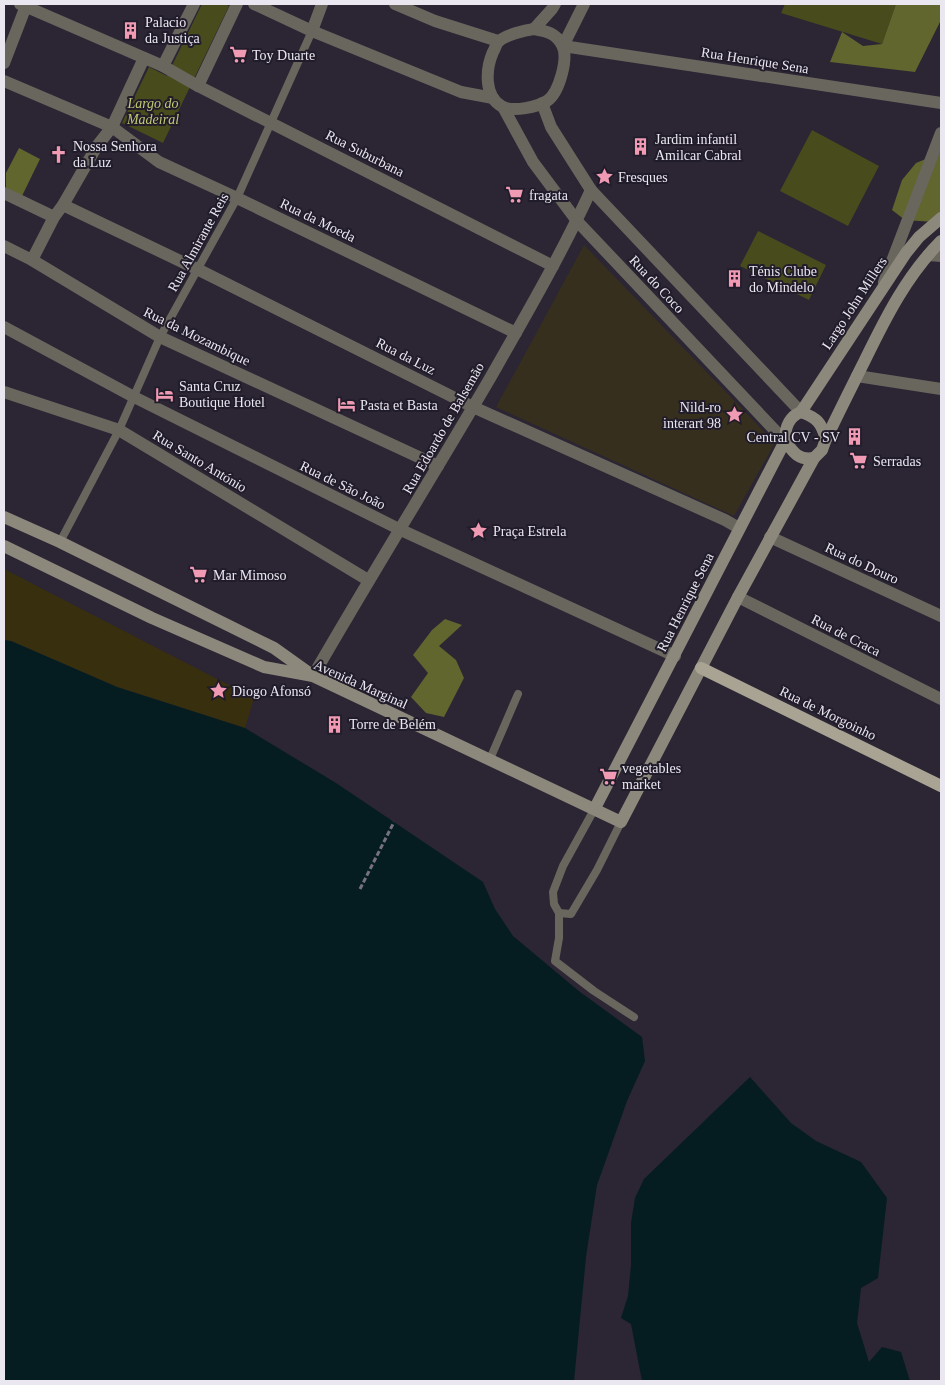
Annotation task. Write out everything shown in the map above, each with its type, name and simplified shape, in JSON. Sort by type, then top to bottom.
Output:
[{"type":"main road","name":"Largo John Millers","points":[[801,412],[910,247],[941,218]]},
{"type":"main road","points":[[621,822],[770,537],[814,458],[822,450],[885,319],[906,282],[941,241]]},
{"type":"main road","name":"Rua do Coco","points":[[801,412],[812,416],[821,424],[826,439]]},
{"type":"main road","name":"Rua Henrique Sena","points":[[595,808],[785,441],[785,430],[794,415],[801,412]]},
{"type":"main road","name":"Rua do Coco","points":[[785,441],[799,458],[814,458]]},
{"type":"main road","points":[[4,517],[60,542],[274,648],[313,676]]},
{"type":"main road","name":"Avenida Marginal","points":[[4,546],[152,618],[264,667],[313,676],[595,808],[621,822]]},
{"type":"main road","name":"Rua de Morgoinho","points":[[701,668],[941,786]]},
{"type":"street","points":[[163,66],[194,4]]},
{"type":"street","points":[[198,86],[236,4]]},
{"type":"street","points":[[254,4],[312,31],[461,92],[519,110],[548,100],[559,85],[564,64],[563,46],[584,4]]},
{"type":"street","points":[[312,31],[322,4]]},
{"type":"street","points":[[395,4],[435,21],[498,41]]},
{"type":"street","points":[[534,29],[555,4]]},
{"type":"street","points":[[4,63],[23,5]]},
{"type":"street","name":"Rua Suburbana","points":[[23,5],[163,66],[198,86],[554,266]]},
{"type":"street","points":[[498,102],[487,76],[491,58],[498,41],[512,34],[534,29],[551,33],[563,46]]},
{"type":"street","name":"Rua Henrique Sena","points":[[563,46],[941,103]]},
{"type":"street","points":[[32,260],[54,217],[97,146],[112,127],[144,58]]},
{"type":"street","name":"Rua da Moeda","points":[[4,81],[112,127],[159,162],[516,333]]},
{"type":"street","name":"Rua do Coco","points":[[498,102],[533,162],[577,221],[785,441]]},
{"type":"street","name":"Rua do Coco","points":[[542,103],[551,127],[591,190],[801,412]]},
{"type":"street","points":[[881,289],[941,132]]},
{"type":"street","name":"Rua Edoardo de Balsemão","points":[[313,676],[368,580],[400,530],[516,333],[554,266],[591,190]]},
{"type":"street","points":[[4,193],[54,217]]},
{"type":"street","name":"Rua da Luz","points":[[63,205],[198,269],[473,407],[739,528]]},
{"type":"street","name":"Rua da Mozambique","points":[[4,246],[32,260],[160,337],[438,466]]},
{"type":"street","points":[[928,255],[941,256]]},
{"type":"street","name":"Rua de São João","points":[[4,327],[134,397],[400,530],[675,656]]},
{"type":"street","points":[[857,376],[941,388]]},
{"type":"street","name":"Rua Santo António","points":[[4,392],[120,430],[368,580]]},
{"type":"street","name":"Rua do Douro","points":[[770,537],[941,616]]},
{"type":"street","name":"Rua de Craca","points":[[738,597],[941,699]]},
{"type":"lane","name":"Rua Almirante Reis","points":[[60,542],[120,430],[160,337],[237,198],[312,31]]},
{"type":"lane","points":[[490,759],[518,694]]},
{"type":"lane","points":[[595,808],[563,866],[553,892],[554,904],[559,913],[559,938],[555,961],[594,991],[634,1017]]},
{"type":"lane","points":[[559,913],[571,914],[597,870],[621,822]]},
{"type":"path","points":[[360,889],[394,822]]},
{"type":"shaded area","points":[[584,245],[775,443],[734,516],[496,407]]},
{"type":"shaded area","points":[[4,640],[11,641],[117,687],[245,728],[336,783],[483,882],[495,909],[513,936],[580,992],[642,1037],[645,1061],[627,1101],[597,1185],[586,1257],[574,1381],[4,1381]]},
{"type":"shaded area","points":[[750,1077],[791,1123],[816,1141],[861,1162],[887,1198],[878,1278],[861,1288],[857,1323],[869,1362],[882,1347],[901,1352],[910,1381],[642,1381],[631,1324],[621,1318],[628,1296],[631,1265],[631,1223],[635,1198],[644,1179]]},
{"type":"green space","name":"Largo do Madeiral","points":[[202,4],[225,4],[229,6],[163,143],[122,123],[149,67],[167,76]]},
{"type":"green space","points":[[785,4],[896,4],[882,44],[781,13]]},
{"type":"green space","points":[[896,4],[941,4],[941,20],[915,72],[830,62],[842,32],[863,46],[882,44]]},
{"type":"green space","points":[[812,130],[879,166],[848,226],[780,191]]},
{"type":"green space","points":[[19,148],[40,159],[22,196],[6,188],[6,173]]},
{"type":"green space","points":[[940,153],[941,227],[934,222],[905,220],[892,210],[902,180],[916,163]]},
{"type":"green space","points":[[758,231],[826,265],[809,300],[740,266]]},
{"type":"green space","points":[[445,619],[462,625],[439,646],[456,660],[464,678],[444,717],[426,713],[411,697],[428,673],[413,655],[432,630]]},
{"type":"sand","points":[[4,569],[254,698],[245,728],[117,687],[11,641],[4,640]]},
{"type":"place","name":"Palacio da Justiça","points":[[131,30]]},
{"type":"place","name":"Toy Duarte","points":[[238,55]]},
{"type":"place","name":"Jardim infantil Amilcar Cabral","points":[[641,147]]},
{"type":"place","name":"Nossa Senhora da Luz","points":[[59,154]]},
{"type":"place","name":"Fresques","points":[[604,177]]},
{"type":"place","name":"fragata","points":[[515,195]]},
{"type":"place","name":"Ténis Clube do Mindelo","points":[[735,279]]},
{"type":"place","name":"Santa Cruz Boutique Hotel","points":[[165,394]]},
{"type":"place","name":"Pasta et Basta","points":[[346,405]]},
{"type":"place","name":"Nild-ro interart 98","points":[[735,415]]},
{"type":"place","name":"Central CV - SV","points":[[854,437]]},
{"type":"place","name":"Serradas","points":[[859,461]]},
{"type":"place","name":"Praça Estrela","points":[[479,531]]},
{"type":"place","name":"Mar Mimoso","points":[[199,575]]},
{"type":"place","name":"Diogo Afonsó","points":[[218,691]]},
{"type":"place","name":"Torre de Belém","points":[[335,724]]},
{"type":"place","name":"vegetables market","points":[[608,776]]}]
